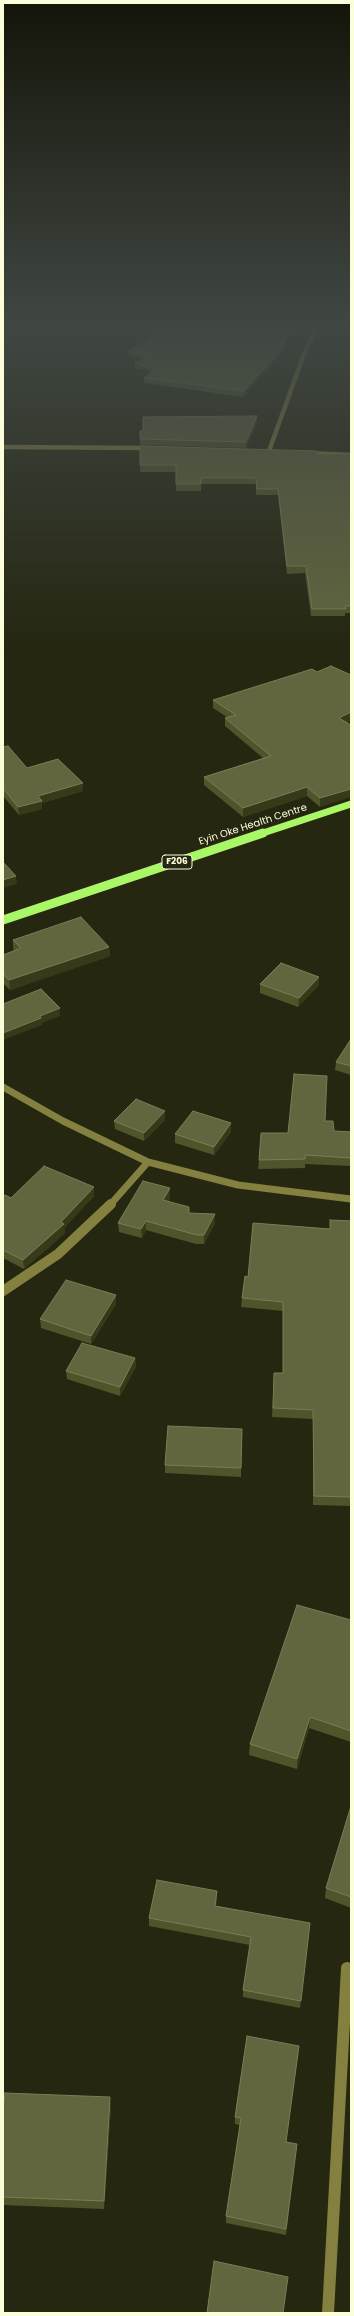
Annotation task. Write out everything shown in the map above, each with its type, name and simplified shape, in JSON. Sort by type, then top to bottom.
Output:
[{"type":"main road","name":"Eyin Oke Health Centre","points":[[3,920],[351,804]]},
{"type":"street","points":[[269,451],[274,437]]},
{"type":"street","points":[[5,447],[46,446],[157,449]]},
{"type":"street","points":[[261,451],[277,452]]},
{"type":"street","points":[[300,453],[351,455]]},
{"type":"street","points":[[3,1087],[63,1121],[148,1162],[238,1185],[351,1199]]},
{"type":"street","points":[[3,1291],[58,1254],[122,1194],[148,1162]]},
{"type":"street","points":[[328,2313],[347,1968]]},
{"type":"building","points":[[140,437],[248,437],[246,442],[140,439]]},
{"type":"building","points":[[140,446],[317,451],[317,454],[351,454],[351,606],[345,606],[346,609],[312,609],[306,566],[287,566],[278,489],[257,489],[256,478],[201,478],[201,484],[176,484],[176,465],[140,465]]},
{"type":"building","points":[[331,666],[351,675],[351,712],[339,718],[351,725],[351,789],[320,798],[307,787],[243,808],[204,777],[271,756],[225,718],[236,715],[213,700],[312,669],[317,672]]},
{"type":"building","points":[[8,746],[27,768],[58,759],[83,783],[38,796],[42,801],[18,807],[3,788],[3,747]]},
{"type":"building","points":[[3,862],[16,876],[3,880]]},
{"type":"building","points":[[81,917],[109,947],[9,980],[3,974],[3,955],[21,948],[13,940]]},
{"type":"building","points":[[281,963],[319,977],[299,998],[260,984]]},
{"type":"building","points":[[41,989],[60,1008],[40,1016],[41,1018],[3,1033],[3,1004]]},
{"type":"building","points":[[351,1039],[351,1066],[336,1062]]},
{"type":"building","points":[[294,1074],[327,1076],[325,1121],[333,1121],[334,1131],[351,1132],[351,1158],[305,1155],[305,1159],[259,1160],[261,1133],[288,1133]]},
{"type":"building","points":[[136,1099],[165,1111],[144,1133],[114,1121]]},
{"type":"building","points":[[193,1111],[231,1123],[214,1147],[175,1134]]},
{"type":"building","points":[[44,1166],[94,1187],[61,1222],[64,1224],[23,1260],[3,1250],[3,1197],[5,1195],[11,1198]]},
{"type":"building","points":[[143,1181],[170,1188],[163,1200],[189,1207],[189,1213],[215,1214],[204,1235],[197,1235],[146,1221],[141,1229],[118,1223]]},
{"type":"building","points":[[330,1220],[351,1221],[351,1497],[314,1496],[313,1410],[273,1408],[274,1373],[283,1373],[283,1302],[242,1298],[245,1276],[248,1277],[253,1223],[330,1229]]},
{"type":"building","points":[[66,1280],[116,1295],[91,1336],[40,1319]]},
{"type":"building","points":[[82,1343],[135,1358],[120,1387],[66,1371]]},
{"type":"building","points":[[168,1426],[242,1429],[241,1468],[165,1465]]},
{"type":"building","points":[[297,1605],[351,1620],[351,1731],[310,1717],[297,1759],[250,1744]]},
{"type":"building","points":[[351,1806],[351,1897],[326,1888]]},
{"type":"building","points":[[157,1880],[217,1891],[215,1906],[310,1923],[301,2001],[243,1990],[251,1937],[149,1918]]},
{"type":"building","points":[[247,2036],[299,2046],[286,2142],[297,2144],[286,2229],[226,2216],[241,2118],[235,2117]]},
{"type":"building","points":[[5,2093],[110,2097],[104,2201],[3,2197],[3,2109]]},
{"type":"building","points":[[214,2261],[288,2277],[283,2313],[207,2313]]}]
